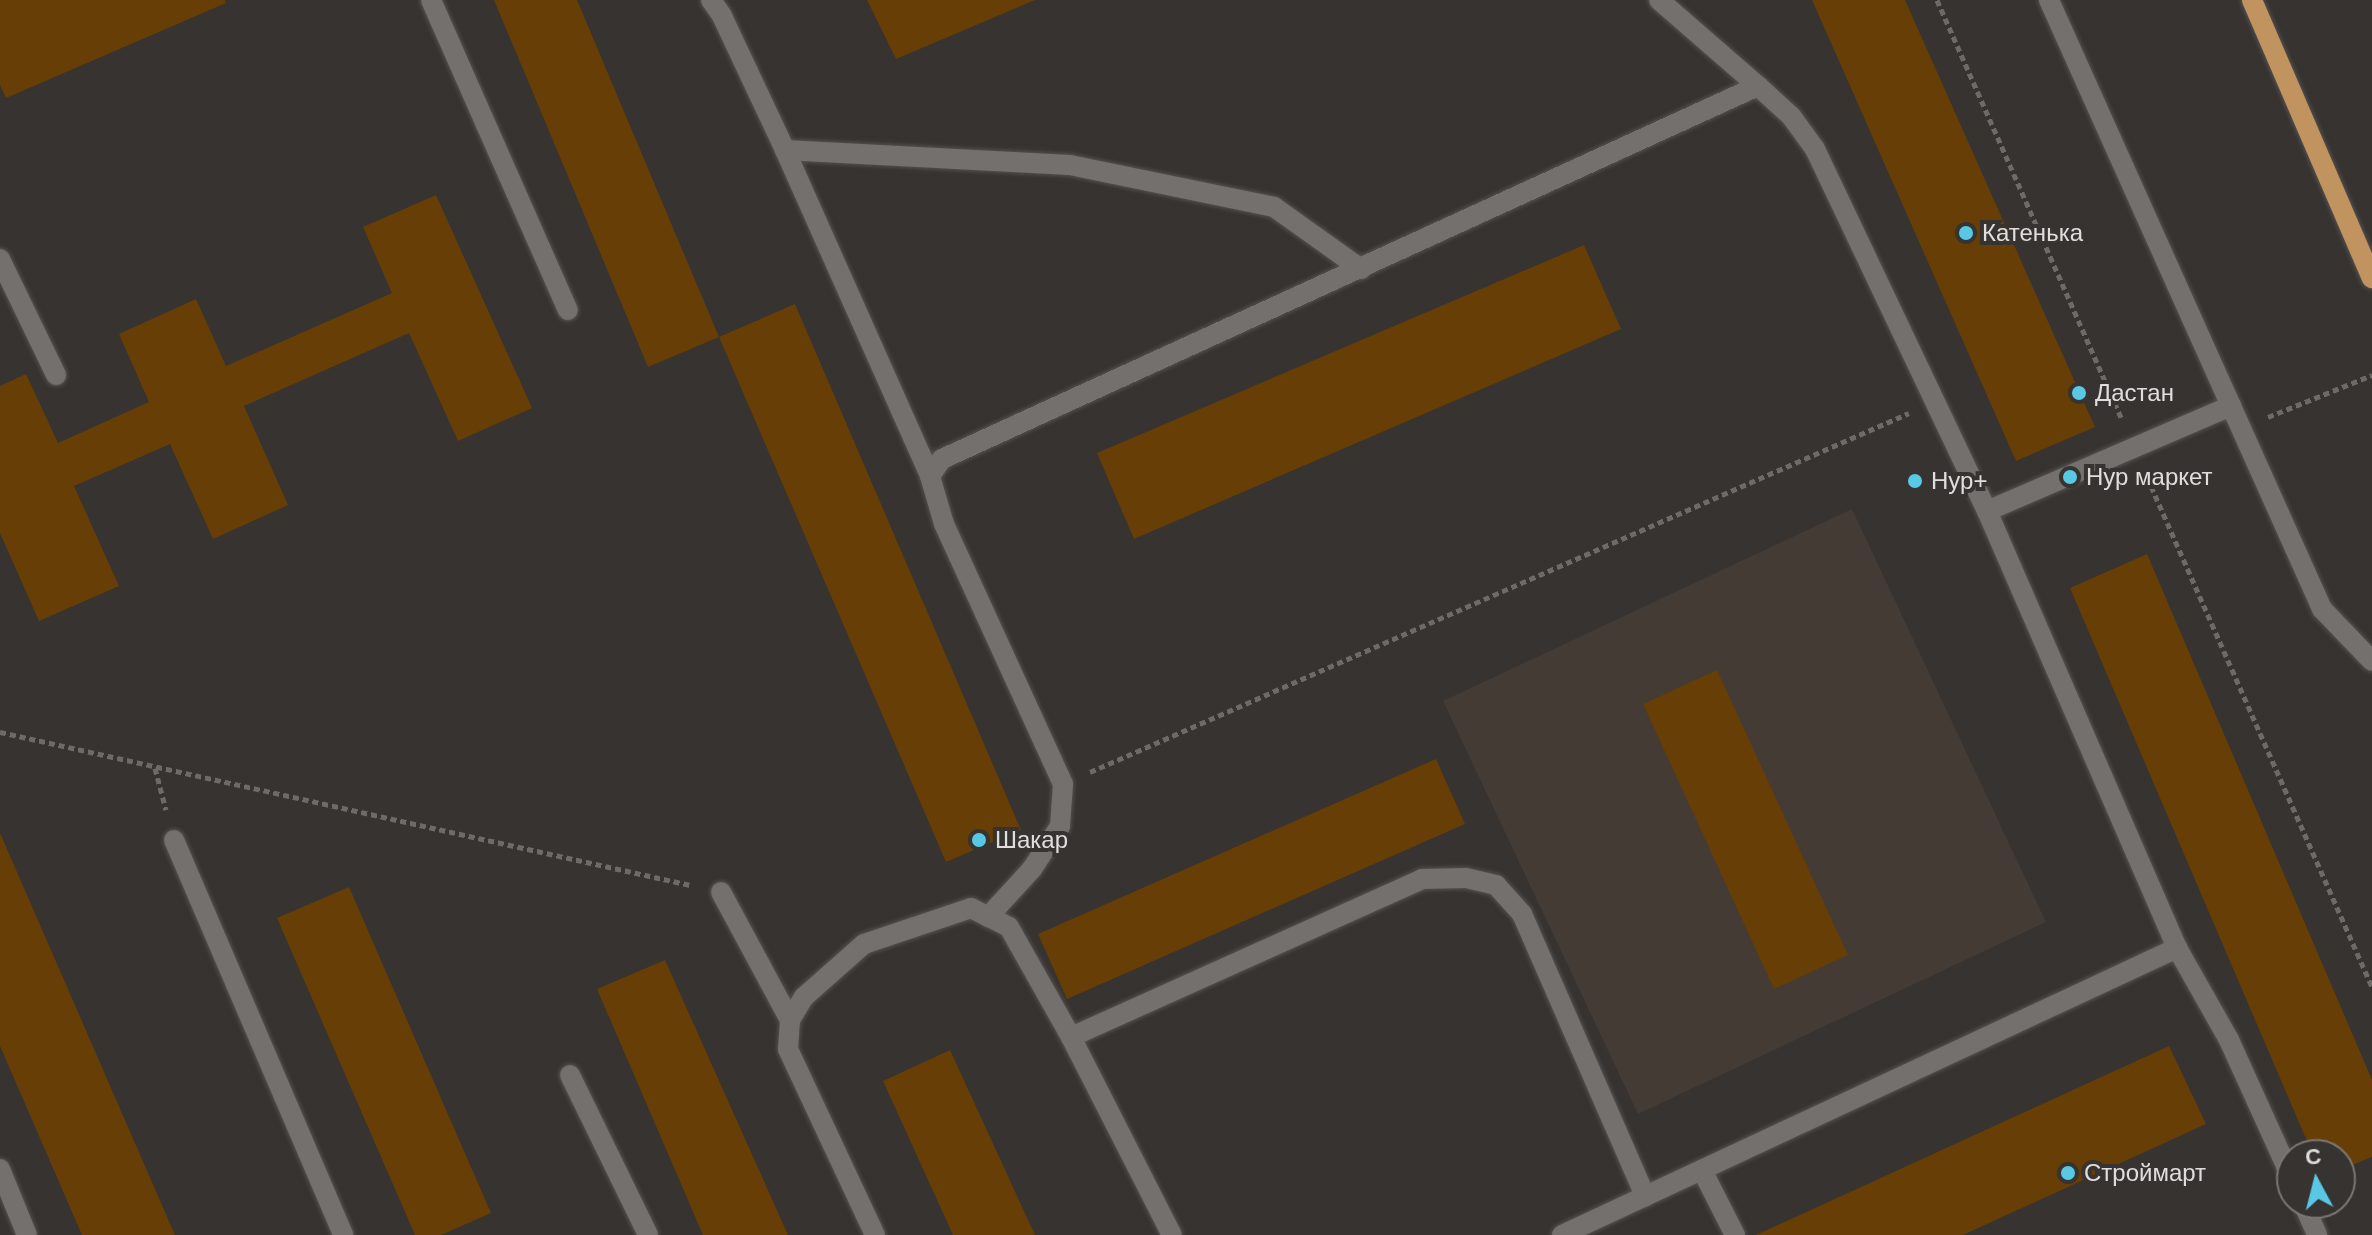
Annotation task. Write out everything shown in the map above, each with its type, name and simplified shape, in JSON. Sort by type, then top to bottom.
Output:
[{"type":"main road","points":[[2252,0],[2372,278]]},
{"type":"lane","points":[[431,0],[568,310]]},
{"type":"lane","points":[[711,0],[722,16],[785,150],[930,476],[944,524],[1063,784],[1060,826],[1032,869],[988,917]]},
{"type":"lane","points":[[1659,0],[1791,116],[1815,149],[1987,511],[2177,948],[2229,1040],[2276,1144]]},
{"type":"lane","points":[[2049,0],[2322,609],[2372,661]]},
{"type":"lane","points":[[930,476],[942,459],[964,447],[1758,86]]},
{"type":"lane","points":[[785,150],[1070,165],[1274,207],[1361,269]]},
{"type":"lane","points":[[0,259],[56,375]]},
{"type":"lane","points":[[1987,511],[2231,406]]},
{"type":"lane","points":[[174,840],[343,1235]]},
{"type":"lane","points":[[1071,1037],[1422,879],[1466,878],[1496,885],[1522,914],[1645,1196]]},
{"type":"lane","points":[[721,892],[790,1020]]},
{"type":"lane","points":[[875,1235],[788,1049],[790,1020],[804,997],[864,944],[971,908],[1009,927],[1071,1037],[1172,1235]]},
{"type":"lane","points":[[1562,1235],[2177,948]]},
{"type":"lane","points":[[570,1075],[648,1235]]},
{"type":"lane","points":[[0,1169],[27,1235]]},
{"type":"lane","points":[[1702,1170],[1735,1235]]},
{"type":"path","points":[[1937,0],[2372,987]]},
{"type":"path","points":[[2241,428],[2372,375]]},
{"type":"path","points":[[1063,784],[1935,402]]},
{"type":"path","points":[[0,732],[721,892]]},
{"type":"path","points":[[155,768],[174,840]]},
{"type":"shaded area","points":[[1852,509],[2046,922],[1638,1114],[1443,701]]},
{"type":"building","points":[[0,0],[225,0],[226,3],[6,98],[0,85]]},
{"type":"building","points":[[494,0],[577,0],[719,337],[648,367]]},
{"type":"building","points":[[867,0],[1035,0],[896,59]]},
{"type":"building","points":[[1812,0],[1905,0],[2095,427],[2016,461]]},
{"type":"building","points":[[436,195],[532,408],[458,441],[409,333],[244,406],[288,505],[213,539],[170,444],[74,486],[119,586],[39,621],[0,533],[0,386],[26,374],[58,443],[149,402],[119,334],[196,299],[226,366],[392,293],[363,227]]},
{"type":"building","points":[[1584,245],[1621,329],[1134,539],[1097,453]]},
{"type":"building","points":[[795,304],[1021,830],[946,862],[719,337]]},
{"type":"building","points":[[2147,554],[2372,1080],[2372,1157],[2356,1164],[2356,1139],[2306,1139],[2070,588]]},
{"type":"building","points":[[1717,670],[1848,955],[1774,989],[1643,704]]},
{"type":"building","points":[[1436,759],[1465,824],[1067,999],[1038,934]]},
{"type":"building","points":[[0,833],[175,1235],[82,1235],[0,1046]]},
{"type":"building","points":[[349,887],[491,1213],[441,1235],[415,1235],[277,918]]},
{"type":"building","points":[[665,960],[788,1235],[703,1235],[597,989]]},
{"type":"building","points":[[2169,1046],[2206,1124],[1963,1235],[1756,1235]]},
{"type":"building","points":[[950,1050],[1035,1235],[953,1235],[883,1081]]},
{"type":"place","name":"Катенька","points":[[1966,233]]},
{"type":"place","name":"Дастан","points":[[2079,393]]},
{"type":"place","name":"Нур маркет","points":[[2070,477]]},
{"type":"place","name":"Нур+","points":[[1915,481]]},
{"type":"place","name":"Шакар","points":[[979,840]]},
{"type":"place","name":"Строймарт","points":[[2068,1173]]}]
